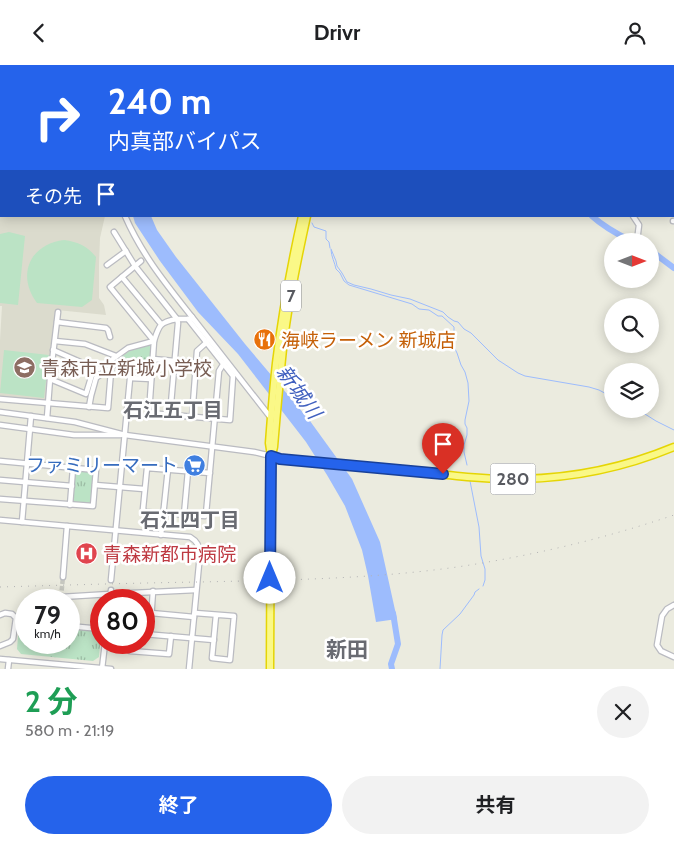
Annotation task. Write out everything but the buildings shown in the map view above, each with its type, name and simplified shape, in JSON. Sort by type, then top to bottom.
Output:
[{"type":"highway","name":"7","points":[[270,669],[271,456],[274,447],[275,371],[285,303],[302,217]]},
{"type":"highway","name":"7","points":[[273,418],[289,309],[307,217]]},
{"type":"highway","name":"280","points":[[271,456],[280,459],[463,476],[524,479],[566,476],[598,471],[641,459],[674,447]]},
{"type":"street","points":[[125,217],[145,256],[190,318],[206,342],[234,376],[230,420],[149,413],[154,341],[157,330],[161,324],[168,321],[190,318]]},
{"type":"street","points":[[634,217],[639,225],[638,233]]},
{"type":"street","points":[[114,232],[135,266],[177,319],[170,415]]},
{"type":"street","points":[[107,265],[126,251]]},
{"type":"street","points":[[141,261],[110,287],[154,341]]},
{"type":"street","points":[[122,277],[161,324]]},
{"type":"street","points":[[47,418],[58,312]]},
{"type":"street","points":[[190,318],[273,418]]},
{"type":"street","points":[[57,322],[106,328],[110,337]]},
{"type":"street","points":[[54,341],[85,344],[116,357]]},
{"type":"street","points":[[53,350],[99,369],[132,347],[154,341]]},
{"type":"street","points":[[192,417],[198,351],[206,342]]},
{"type":"street","points":[[153,359],[196,363]]},
{"type":"street","points":[[89,407],[96,378],[110,367],[122,361],[130,368],[130,378],[111,579]]},
{"type":"street","points":[[210,473],[146,467],[144,511],[205,516],[210,473],[219,371],[224,363]]},
{"type":"street","points":[[0,399],[108,408],[110,367]]},
{"type":"street","points":[[50,379],[86,394],[94,368]]},
{"type":"street","points":[[130,378],[151,379]]},
{"type":"street","points":[[0,412],[75,422],[124,435],[254,452],[271,456]]},
{"type":"street","points":[[22,522],[31,416]]},
{"type":"street","points":[[0,425],[74,435],[124,435]]},
{"type":"street","points":[[0,461],[96,470],[93,507],[0,499]]},
{"type":"street","points":[[70,505],[74,468]]},
{"type":"street","points":[[161,535],[168,469]]},
{"type":"street","points":[[184,515],[188,471]]},
{"type":"street","points":[[0,480],[72,486]]},
{"type":"street","points":[[95,485],[144,489]]},
{"type":"street","points":[[0,520],[190,537],[196,542],[200,549],[200,554],[189,669]]},
{"type":"street","points":[[62,577],[67,526]]},
{"type":"street","points":[[155,591],[196,590]]},
{"type":"street","points":[[674,605],[667,609],[662,616],[657,645],[661,651],[674,657]]},
{"type":"street","points":[[0,615],[12,613],[16,618],[13,639],[0,646]]},
{"type":"street","points":[[155,613],[194,615],[216,615],[234,616],[230,659],[212,658],[216,615]]},
{"type":"street","points":[[155,634],[214,640]]},
{"type":"street","points":[[155,653],[169,654],[171,636]]},
{"type":"street","points":[[102,669],[104,654]]},
{"type":"street","points":[[0,659],[111,669]]},
{"type":"street","points":[[8,660],[8,669]]},
{"type":"shaded area","points":[[0,217],[105,217],[100,238],[99,298],[104,305],[106,315],[57,310],[46,401],[0,397],[2,306],[0,306]]},
{"type":"green space","points":[[9,232],[25,236],[18,305],[0,303],[0,234]]},
{"type":"green space","points":[[64,240],[82,245],[96,257],[92,300],[82,307],[37,303],[28,282],[27,272],[35,254],[52,243]]},
{"type":"green space","points":[[150,345],[152,347],[150,376],[148,378],[134,376],[132,374],[132,367],[121,357],[132,349]]},
{"type":"green space","points":[[4,350],[49,355],[44,398],[0,393]]},
{"type":"green space","points":[[75,471],[93,471],[92,503],[90,505],[74,504],[72,502]]},
{"type":"green space","points":[[80,629],[90,630],[90,654],[99,654],[99,657],[93,661],[21,654],[80,654]]},
{"type":"water","points":[[133,217],[151,217],[157,230],[176,257],[245,344],[310,421],[352,479],[380,542],[397,619],[376,622],[362,550],[345,506],[306,442],[238,354],[198,312],[160,261],[135,223]]},
{"type":"waterway","points":[[593,217],[616,233]]},
{"type":"waterway","points":[[312,223],[314,227],[326,231],[326,239],[329,242],[330,248]]},
{"type":"waterway","points":[[331,249],[337,266],[347,282],[410,299],[443,312],[471,333],[498,360],[518,373],[525,376],[589,387],[604,393]]},
{"type":"waterway","points":[[331,250],[336,269],[349,285],[412,304],[419,309],[429,310],[438,316],[442,316],[454,327],[451,341],[468,383],[469,401],[465,420],[467,435],[464,445],[467,465]]},
{"type":"waterway","points":[[659,257],[674,268]]},
{"type":"waterway","points":[[651,418],[674,430]]},
{"type":"waterway","points":[[470,481],[479,527],[481,556],[485,569],[483,586]]},
{"type":"waterway","points":[[440,669],[443,630],[460,614],[479,589]]},
{"type":"waterway","name":"新城川","points":[[392,669],[391,664],[398,644],[393,613]]},
{"type":"tunnel","points":[[62,589],[63,577]]},
{"type":"railway","points":[[0,587],[297,580],[425,571],[485,563],[539,552],[621,532],[674,515]]},
{"type":"place","name":"海峡ラーメン 新城店","points":[[265,340]]},
{"type":"place","name":"青森市立新城小学校","points":[[25,368]]},
{"type":"place","name":"ファミリーマート","points":[[194,465]]},
{"type":"place","name":"青森新都市病院","points":[[87,554]]},
{"type":"district","name":"石江五丁目","points":[[173,410]]},
{"type":"district","name":"石江四丁目","points":[[190,520]]},
{"type":"district","name":"新田","points":[[347,650]]},
{"type":"route","points":[[270,578],[271,456],[280,459],[443,474]]}]
